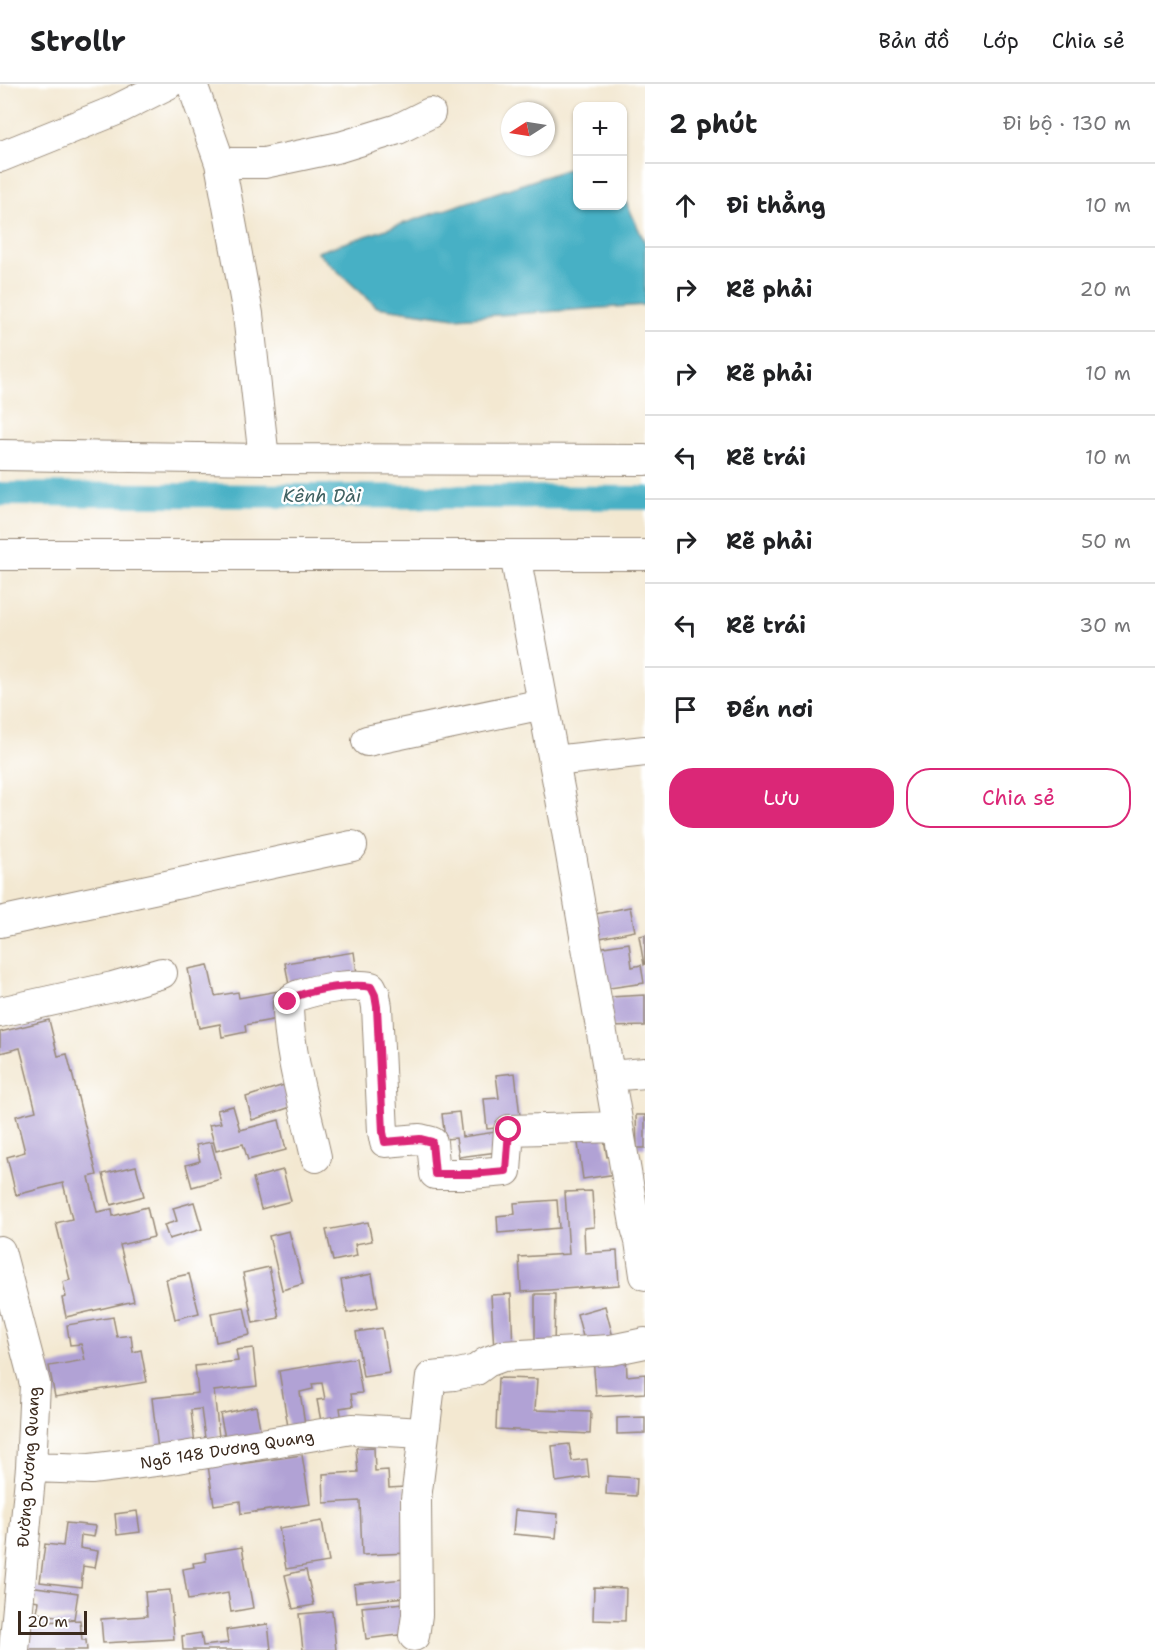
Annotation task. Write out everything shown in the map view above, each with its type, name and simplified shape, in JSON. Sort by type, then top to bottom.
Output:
[{"type":"street","points":[[0,157],[114,111],[168,84]]},
{"type":"street","points":[[192,84],[220,163],[248,314],[264,459]]},
{"type":"street","points":[[220,163],[264,163],[340,147],[398,129],[430,113]]},
{"type":"street","points":[[0,455],[264,459],[645,460]]},
{"type":"street","points":[[0,555],[645,555]]},
{"type":"street","points":[[515,555],[554,761],[635,1224],[642,1241],[645,1275]]},
{"type":"street","points":[[367,741],[543,704]]},
{"type":"street","points":[[554,761],[645,751]]},
{"type":"street","points":[[0,922],[352,846]]},
{"type":"street","points":[[0,1012],[113,987],[162,973]]},
{"type":"street","points":[[316,1157],[297,1070],[288,1019],[288,1002],[297,995],[358,986],[371,987],[375,995],[385,1142],[420,1139],[432,1142],[435,1174],[506,1171],[509,1130],[618,1127]]},
{"type":"street","points":[[609,1076],[645,1073]]},
{"type":"street","name":"Đường Dương Quang","points":[[0,1251],[35,1383],[31,1467],[11,1559],[14,1650]]},
{"type":"street","points":[[414,1636],[417,1615],[417,1499],[431,1377],[476,1370],[487,1362],[503,1356],[611,1350],[645,1343]]},
{"type":"street","name":"Ngõ 148 Dương Quang","points":[[31,1467],[91,1469],[171,1459],[352,1429],[423,1433]]},
{"type":"water","points":[[573,167],[573,210],[627,210],[627,204],[645,243],[645,305],[455,318],[377,307],[317,252]]},
{"type":"building","points":[[630,907],[635,931],[600,938],[595,914]]},
{"type":"building","points":[[645,935],[645,964],[644,965],[639,936]]},
{"type":"building","points":[[629,943],[632,967],[641,965],[644,983],[603,989],[597,948]]},
{"type":"building","points":[[354,952],[358,981],[290,991],[285,963]]},
{"type":"building","points":[[208,965],[215,996],[238,992],[239,998],[278,991],[283,1018],[245,1025],[246,1032],[222,1037],[220,1024],[199,1028],[188,969]]},
{"type":"building","points":[[645,995],[645,1026],[611,1027],[610,997]]},
{"type":"building","points":[[49,1020],[58,1056],[67,1054],[72,1073],[97,1175],[89,1177],[97,1212],[112,1209],[113,1216],[147,1207],[154,1237],[120,1245],[134,1301],[66,1317],[62,1298],[66,1297],[63,1282],[70,1280],[56,1223],[72,1219],[63,1183],[16,1195],[7,1157],[25,1152],[16,1116],[36,1111],[20,1048],[0,1053],[0,1032]]},
{"type":"building","points":[[515,1073],[521,1125],[487,1129],[484,1099],[499,1098],[496,1075]]},
{"type":"building","points":[[284,1085],[291,1107],[252,1120],[246,1097]]},
{"type":"building","points":[[233,1106],[240,1130],[279,1120],[286,1150],[248,1160],[243,1144],[216,1151],[209,1125],[221,1123],[217,1110]]},
{"type":"building","points":[[459,1112],[462,1137],[502,1131],[505,1151],[459,1157],[456,1138],[445,1139],[442,1114]]},
{"type":"building","points":[[636,1115],[645,1115],[645,1148],[637,1148]]},
{"type":"building","points":[[603,1133],[607,1157],[613,1157],[616,1174],[583,1179],[577,1136]]},
{"type":"building","points":[[211,1142],[221,1179],[192,1187],[186,1165],[200,1161],[196,1145]]},
{"type":"building","points":[[136,1166],[144,1196],[111,1205],[103,1174]]},
{"type":"building","points":[[283,1170],[291,1201],[261,1209],[253,1178]]},
{"type":"building","points":[[592,1191],[594,1227],[584,1228],[585,1253],[617,1251],[619,1285],[521,1292],[519,1257],[569,1254],[565,1192]]},
{"type":"building","points":[[557,1200],[559,1228],[498,1233],[497,1216],[515,1214],[514,1203]]},
{"type":"building","points":[[194,1202],[202,1229],[169,1239],[164,1225],[177,1221],[173,1208]]},
{"type":"building","points":[[368,1222],[372,1241],[355,1244],[357,1256],[333,1261],[326,1230]]},
{"type":"building","points":[[289,1231],[303,1284],[282,1290],[269,1236]]},
{"type":"building","points":[[269,1267],[279,1318],[253,1323],[243,1273]]},
{"type":"building","points":[[189,1274],[199,1313],[175,1319],[166,1279]]},
{"type":"building","points":[[372,1274],[378,1307],[347,1313],[341,1280]]},
{"type":"building","points":[[511,1294],[513,1350],[494,1351],[491,1295]]},
{"type":"building","points":[[535,1294],[555,1294],[554,1350],[535,1350]]},
{"type":"building","points":[[605,1306],[614,1341],[586,1348],[577,1314]]},
{"type":"building","points":[[244,1307],[250,1335],[216,1342],[211,1313]]},
{"type":"building","points":[[113,1317],[117,1337],[131,1335],[133,1352],[141,1350],[147,1382],[55,1397],[49,1366],[85,1360],[81,1344],[70,1345],[67,1325]]},
{"type":"building","points":[[382,1328],[389,1373],[363,1377],[356,1332]]},
{"type":"building","points":[[253,1348],[257,1386],[214,1391],[219,1437],[205,1438],[201,1409],[191,1410],[195,1445],[158,1450],[152,1398],[198,1393],[195,1366],[238,1361],[236,1350]]},
{"type":"building","points":[[626,1355],[627,1376],[645,1374],[645,1393],[596,1396],[593,1357]]},
{"type":"building","points":[[356,1358],[362,1393],[351,1394],[353,1406],[340,1408],[343,1428],[323,1432],[317,1400],[325,1399],[322,1383],[312,1384],[313,1389],[300,1392],[307,1437],[290,1439],[279,1371]]},
{"type":"building","points":[[498,1378],[537,1379],[535,1410],[591,1412],[590,1434],[496,1429]]},
{"type":"building","points":[[256,1406],[263,1445],[228,1452],[220,1414]]},
{"type":"building","points":[[645,1417],[645,1433],[617,1434],[617,1418]]},
{"type":"building","points":[[569,1444],[572,1461],[587,1459],[589,1477],[556,1482],[552,1446]]},
{"type":"building","points":[[374,1447],[375,1471],[388,1470],[389,1488],[405,1487],[409,1553],[362,1555],[360,1501],[324,1503],[323,1474],[358,1472],[356,1448]]},
{"type":"building","points":[[233,1455],[234,1465],[302,1455],[310,1504],[241,1514],[240,1501],[214,1505],[207,1459]]},
{"type":"building","points":[[607,1476],[637,1478],[636,1496],[606,1494]]},
{"type":"building","points":[[515,1510],[558,1514],[556,1538],[513,1534]]},
{"type":"building","points":[[137,1511],[140,1532],[117,1535],[115,1514]]},
{"type":"building","points":[[322,1521],[329,1562],[286,1569],[279,1528]]},
{"type":"building","points":[[66,1523],[96,1526],[94,1537],[81,1535],[80,1548],[98,1551],[95,1568],[83,1566],[81,1587],[40,1582],[45,1544],[63,1546]]},
{"type":"building","points":[[242,1547],[253,1608],[231,1612],[228,1593],[188,1600],[183,1569],[194,1567],[193,1563],[206,1561],[205,1553]]},
{"type":"building","points":[[306,1570],[314,1605],[293,1609],[285,1575]]},
{"type":"building","points":[[404,1579],[406,1597],[356,1602],[354,1584]]},
{"type":"building","points":[[29,1586],[78,1593],[74,1619],[37,1613],[39,1601],[27,1599]]},
{"type":"building","points":[[594,1587],[626,1588],[625,1621],[593,1620]]},
{"type":"building","points":[[170,1590],[174,1639],[103,1643],[101,1619],[147,1616],[145,1592]]},
{"type":"building","points":[[404,1603],[407,1634],[366,1639],[362,1607]]},
{"type":"building","points":[[332,1611],[336,1650],[303,1650],[299,1614]]},
{"type":"building","points":[[80,1620],[82,1640],[86,1640],[87,1650],[20,1650],[25,1623]]},
{"type":"building","points":[[268,1624],[271,1650],[183,1650],[182,1636],[201,1633],[203,1646],[228,1643],[226,1630]]},
{"type":"waterway","name":"Kênh Dài","points":[[0,494],[645,498]]},
{"type":"route","points":[[288,1002],[297,995],[319,990],[371,987],[377,1007],[385,1142],[420,1139],[432,1142],[435,1174],[506,1171],[509,1130]]}]
